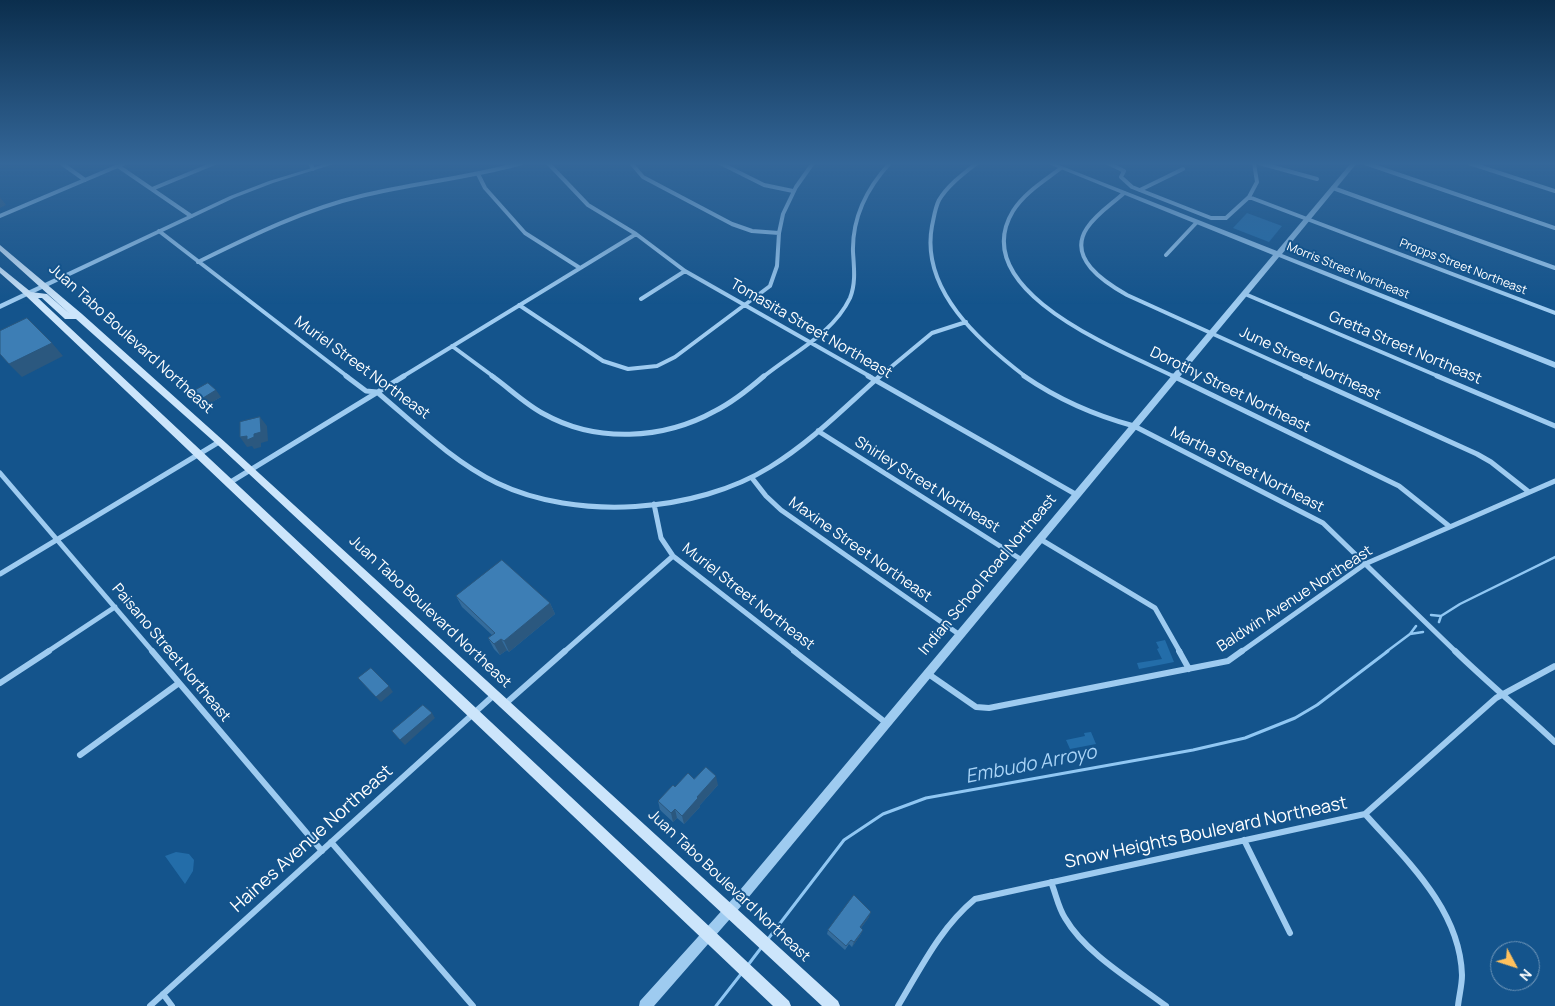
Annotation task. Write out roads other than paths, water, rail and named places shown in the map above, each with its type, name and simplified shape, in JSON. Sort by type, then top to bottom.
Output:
[{"type":"main road","name":"Juan Tabo Boulevard Northeast","points":[[0,247],[250,470],[833,1006]]},
{"type":"main road","points":[[0,269],[29,294],[474,712],[784,1006]]},
{"type":"main road","points":[[29,294],[44,296],[68,317],[79,316]]},
{"type":"street","points":[[0,216],[14,210]]},
{"type":"street","points":[[182,210],[191,216]]},
{"type":"street","points":[[0,307],[204,210]]},
{"type":"street","points":[[198,262],[287,219],[315,210]]},
{"type":"street","points":[[505,210],[525,233],[580,268]]},
{"type":"street","name":"Tomasita Street Northeast","points":[[596,210],[636,234],[685,271],[1077,495]]},
{"type":"street","points":[[705,210],[732,224],[752,230],[779,233]]},
{"type":"street","points":[[519,305],[615,367],[640,370],[657,366],[675,357],[763,293],[776,276],[779,233],[784,210]]},
{"type":"street","points":[[452,346],[543,414],[576,427],[595,431],[642,434],[670,430],[714,412],[737,397],[830,324],[849,299],[854,288],[856,271],[854,229],[859,210]]},
{"type":"street","points":[[654,504],[682,501],[706,495],[752,478],[786,458],[913,346],[932,333],[966,322],[939,282],[931,258],[928,236],[936,210]]},
{"type":"street","name":"Dorothy Street Northeast","points":[[1015,210],[1009,218],[1006,233],[1006,249],[1010,265],[1033,298],[1061,320],[1399,486],[1449,526]]},
{"type":"street","name":"June Street Northeast","points":[[1106,210],[1087,228],[1081,246],[1084,258],[1098,277],[1111,287],[1476,454],[1491,462],[1528,492]]},
{"type":"street","name":"Morris Street Northeast","points":[[1167,210],[1555,366]]},
{"type":"street","points":[[1191,210],[1211,218],[1226,218],[1237,210]]},
{"type":"street","name":"Propps Street Northeast","points":[[1284,210],[1555,313]]},
{"type":"street","name":"Indian School Road Northeast","points":[[645,1006],[730,910],[885,722],[960,635],[1315,210]]},
{"type":"street","points":[[1394,210],[1555,268]]},
{"type":"street","points":[[1503,210],[1555,228]]},
{"type":"street","points":[[1166,255],[1197,222]]},
{"type":"street","name":"Muriel Street Northeast","points":[[159,231],[366,391],[377,392],[467,466],[499,483],[526,494],[549,500],[585,506],[613,507],[654,504],[657,530],[663,545],[673,556],[885,722]]},
{"type":"street","points":[[229,482],[636,234]]},
{"type":"street","points":[[641,299],[685,271]]},
{"type":"street","name":"Gretta Street Northeast","points":[[1246,294],[1555,426]]},
{"type":"street","name":"Martha Street Northeast","points":[[966,322],[1000,359],[1035,385],[1073,405],[1121,424],[1134,426],[1323,523],[1492,687],[1555,742]]},
{"type":"street","name":"Shirley Street Northeast","points":[[818,431],[1022,560]]},
{"type":"street","points":[[0,574],[219,442]]},
{"type":"street","name":"Paisano Street Northeast","points":[[0,473],[3,482],[115,607],[322,851]]},
{"type":"street","name":"Maxine Street Northeast","points":[[752,478],[766,496],[781,510],[960,635]]},
{"type":"street","name":"Baldwin Avenue Northeast","points":[[928,673],[976,707],[988,708],[1228,661],[1365,564],[1555,481]]},
{"type":"street","points":[[1040,539],[1155,608],[1189,669]]},
{"type":"street","points":[[504,704],[673,556]]},
{"type":"street","points":[[0,683],[115,607]]},
{"type":"street","name":"Snow Heights Boulevard Northeast","points":[[898,1006],[946,928],[958,912],[976,899],[1365,814],[1502,694],[1555,666]]},
{"type":"street","points":[[80,755],[179,683]]},
{"type":"street","name":"Haines Avenue Northeast","points":[[150,1006],[494,694]]},
{"type":"street","points":[[1365,814],[1436,897],[1452,923],[1460,948],[1464,970],[1458,1006]]},
{"type":"street","points":[[1244,840],[1290,933]]},
{"type":"street","points":[[331,842],[473,1006]]},
{"type":"street","points":[[1051,882],[1066,919],[1082,938],[1096,953],[1166,1006]]},
{"type":"street","points":[[163,994],[172,1006]]},
{"type":"waterway","name":"Embudo Arroyo","points":[[1441,616],[1460,604],[1555,557]]},
{"type":"waterway","name":"Embudo Arroyo","points":[[1431,615],[1441,616]]},
{"type":"waterway","name":"Embudo Arroyo","points":[[1439,622],[1441,616]]},
{"type":"waterway","name":"Embudo Arroyo","points":[[1410,634],[1416,626]]},
{"type":"waterway","name":"Embudo Arroyo","points":[[1410,634],[1423,632]]},
{"type":"waterway","name":"Embudo Arroyo","points":[[1386,652],[1410,634]]},
{"type":"waterway","name":"Embudo Arroyo","points":[[768,939],[844,840],[883,814],[926,798],[1193,750],[1245,738],[1295,718],[1317,705],[1388,651]]},
{"type":"waterway","name":"Embudo Arroyo","points":[[748,965],[761,948]]},
{"type":"waterway","name":"Embudo Arroyo","points":[[716,1006],[741,974]]}]
